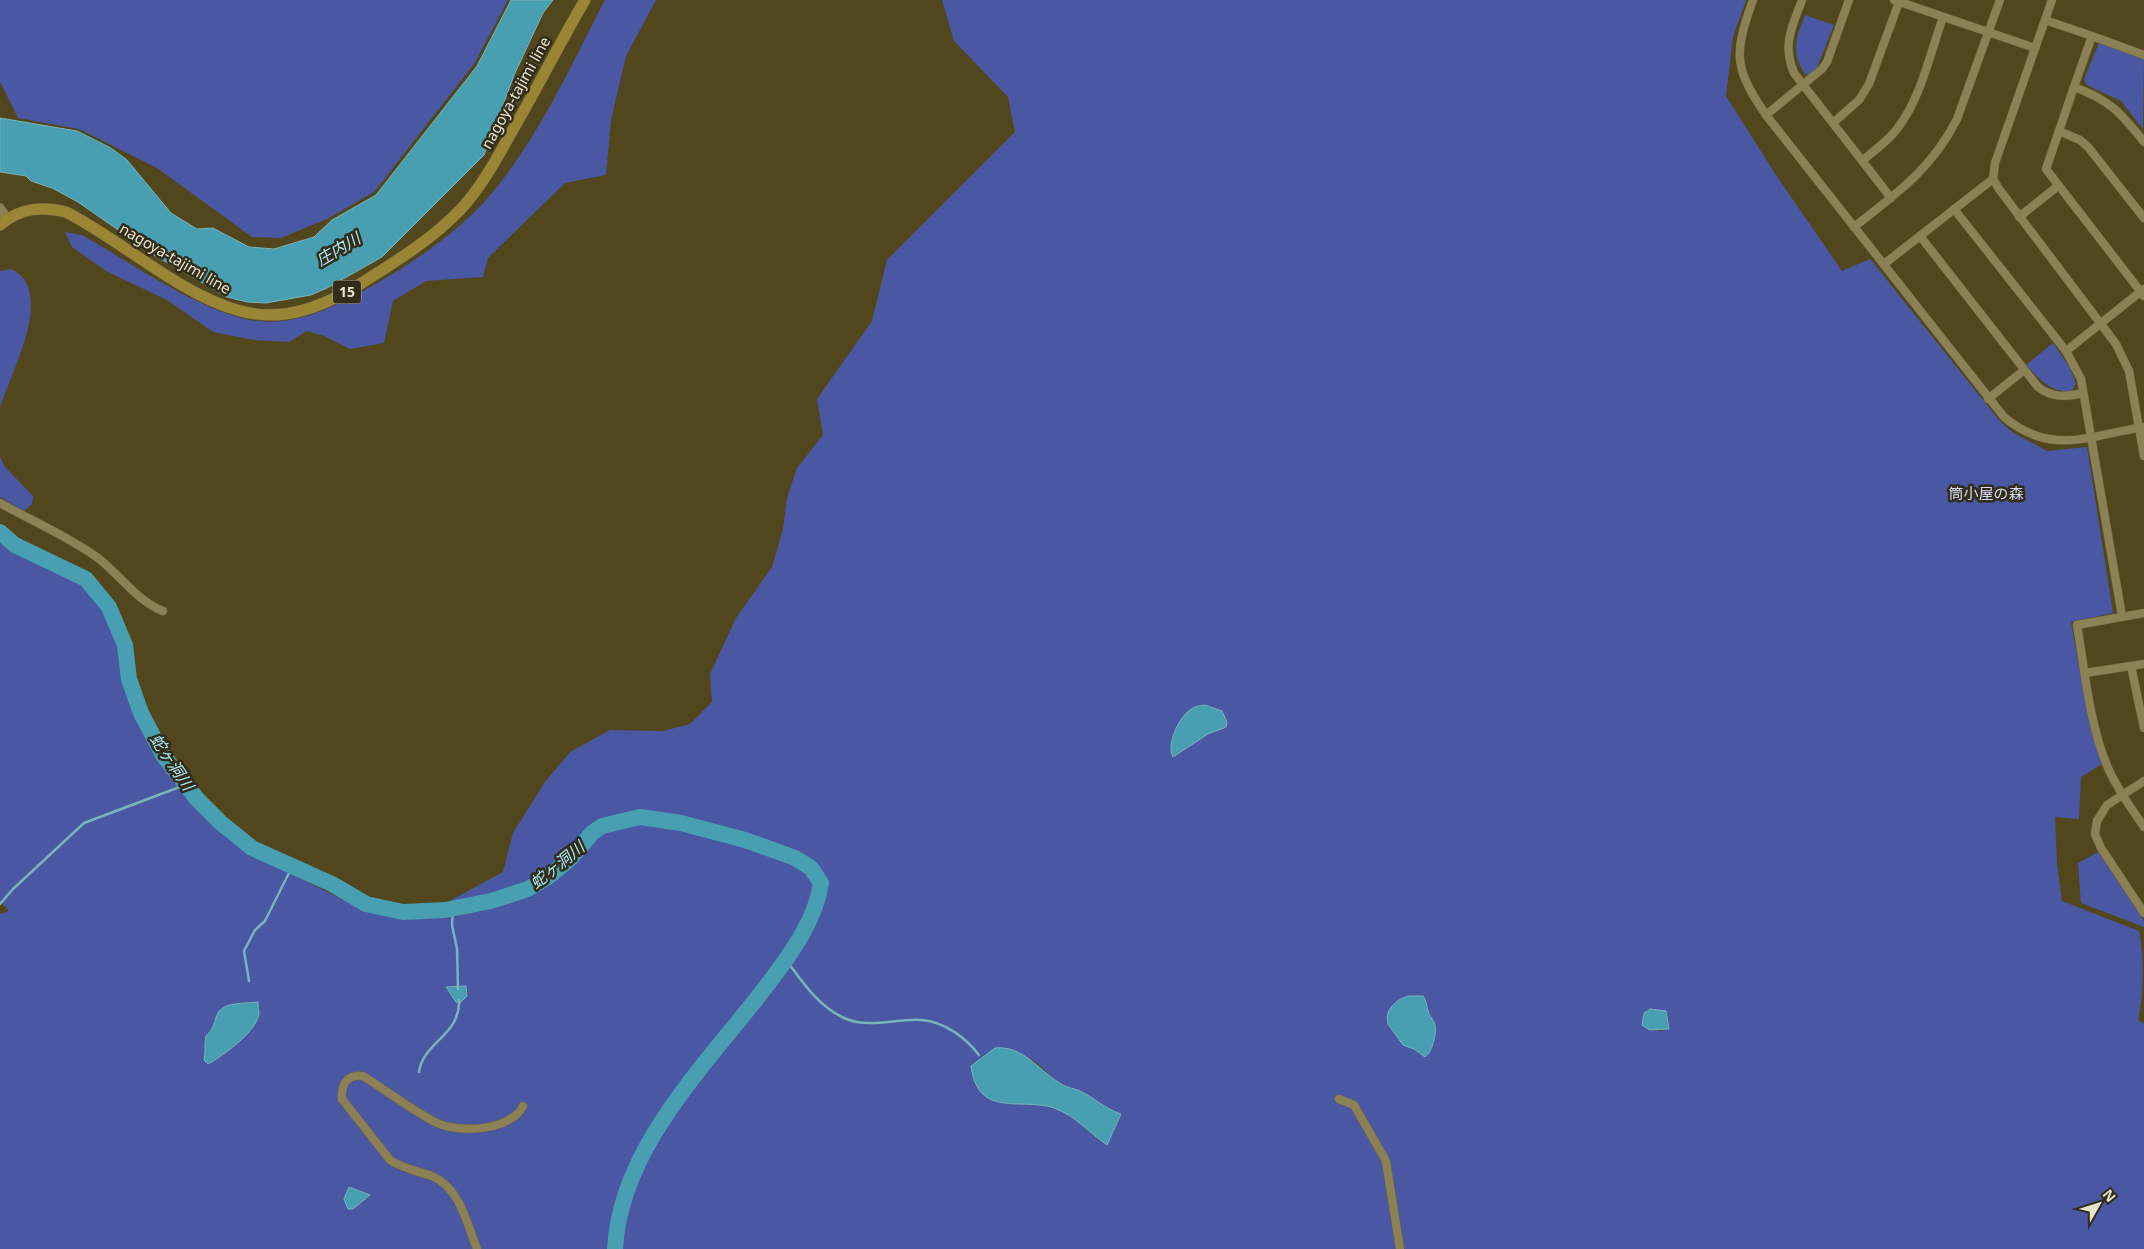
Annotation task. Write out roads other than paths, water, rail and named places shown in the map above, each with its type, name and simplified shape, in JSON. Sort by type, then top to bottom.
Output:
[{"type":"main road","name":"nagoya-tajimi line","points":[[4,222],[34,209],[53,209],[66,212],[220,304],[252,314],[271,315],[311,310],[352,289],[436,233],[467,202],[488,174],[585,0]]},
{"type":"street","points":[[1753,0],[1740,38],[1739,54],[1748,88],[1766,115],[1988,399],[2017,428],[2033,436],[2069,442],[2141,428]]},
{"type":"street","points":[[1802,0],[1788,41],[1788,58],[1794,73],[1891,198]]},
{"type":"street","points":[[1766,115],[1822,70],[1827,62],[1849,0]]},
{"type":"street","points":[[1854,227],[1891,198],[1930,163],[1949,136],[1957,119],[2000,0]]},
{"type":"street","points":[[1884,264],[1993,179],[2000,145],[2052,0]]},
{"type":"street","points":[[1833,123],[1849,110],[1869,84],[1896,1],[1988,34],[2035,48]]},
{"type":"street","points":[[1863,160],[1886,142],[1905,118],[1915,98],[1943,18]]},
{"type":"street","points":[[2045,20],[2144,55]]},
{"type":"street","points":[[2066,351],[2143,292],[2046,169],[2092,36]]},
{"type":"street","points":[[2074,87],[2098,95],[2113,106],[2128,120],[2144,142]]},
{"type":"street","points":[[2059,131],[2080,140],[2088,147],[2144,218]]},
{"type":"street","points":[[1993,179],[2019,217],[2102,323],[2116,344],[2129,371],[2141,428],[2144,456]]},
{"type":"street","points":[[2019,217],[2058,186]]},
{"type":"street","points":[[0,208],[4,222]]},
{"type":"street","points":[[1954,209],[2066,351],[2081,379],[2122,616]]},
{"type":"street","points":[[1920,236],[2023,371],[2038,387],[2053,395],[2063,397],[2083,393]]},
{"type":"street","points":[[1988,399],[2023,371]]},
{"type":"street","points":[[0,503],[97,558],[129,585],[147,605],[163,611]]},
{"type":"street","points":[[2144,613],[2077,625],[2094,725],[2108,768],[2122,794],[2144,827]]},
{"type":"street","points":[[2085,673],[2144,664]]},
{"type":"street","points":[[2131,666],[2144,728]]},
{"type":"street","points":[[2144,781],[2107,804],[2096,821],[2095,834],[2101,848],[2144,913]]},
{"type":"street","points":[[477,1249],[457,1199],[451,1190],[434,1177],[399,1166],[390,1160],[342,1099],[341,1087],[355,1075],[363,1076],[436,1123],[458,1128],[499,1126],[519,1115],[524,1106]]},
{"type":"street","points":[[1339,1098],[1354,1105],[1386,1161],[1400,1249]]},
{"type":"water","name":"庄内川","points":[[511,0],[553,0],[543,13],[515,73],[484,155],[382,257],[311,295],[266,303],[247,302],[227,297],[154,255],[78,202],[52,188],[31,181],[26,176],[0,172],[0,118],[77,131],[111,148],[127,160],[171,213],[197,229],[213,228],[249,247],[274,249],[314,237],[332,220],[376,195],[477,66]]},
{"type":"water","points":[[1205,705],[1222,711],[1227,722],[1226,727],[1208,734],[1173,757],[1171,752],[1172,739],[1178,725],[1193,708]]},
{"type":"water","points":[[466,986],[467,996],[460,1003],[456,1002],[446,987]]},
{"type":"water","points":[[1409,996],[1423,996],[1434,1021],[1435,1033],[1433,1042],[1428,1055],[1425,1057],[1414,1049],[1403,1045],[1388,1024],[1388,1014],[1392,1006]]},
{"type":"water","points":[[258,1002],[259,1014],[257,1021],[246,1036],[208,1064],[204,1060],[206,1036],[212,1029],[220,1011],[229,1005]]},
{"type":"water","points":[[1650,1009],[1666,1011],[1669,1029],[1650,1030],[1642,1025],[1644,1013]]},
{"type":"water","points":[[995,1048],[1005,1048],[1022,1054],[1061,1084],[1080,1091],[1121,1114],[1107,1145],[1062,1111],[1041,1105],[1002,1103],[991,1100],[982,1093],[975,1083],[971,1066]]},
{"type":"water","points":[[349,1187],[370,1195],[353,1209],[348,1209],[344,1199]]},
{"type":"waterway","name":"蛇ヶ洞川","points":[[0,532],[15,545],[86,579],[109,607],[125,645],[129,679],[141,713],[163,755],[197,799],[220,822],[252,848],[332,884],[366,904],[403,912],[445,910],[491,901],[528,889],[548,877],[571,858],[592,833],[602,826],[640,817],[681,823],[745,840],[795,858],[811,868],[821,883],[809,922],[779,969],[697,1072],[651,1139],[633,1174],[621,1211],[615,1249]]},
{"type":"waterway","points":[[0,904],[13,889],[84,823],[185,785]]},
{"type":"waterway","points":[[249,981],[244,951],[255,930],[265,921],[293,865]]},
{"type":"waterway","points":[[453,909],[452,925],[457,949],[458,989]]},
{"type":"waterway","points":[[786,960],[818,999],[842,1017],[862,1023],[912,1020],[931,1021],[947,1027],[968,1043],[979,1055]]},
{"type":"waterway","points":[[419,1072],[427,1053],[454,1022],[458,1012],[459,1000]]},
{"type":"park label","name":"筒小屋の森","points":[[1986,494]]}]
